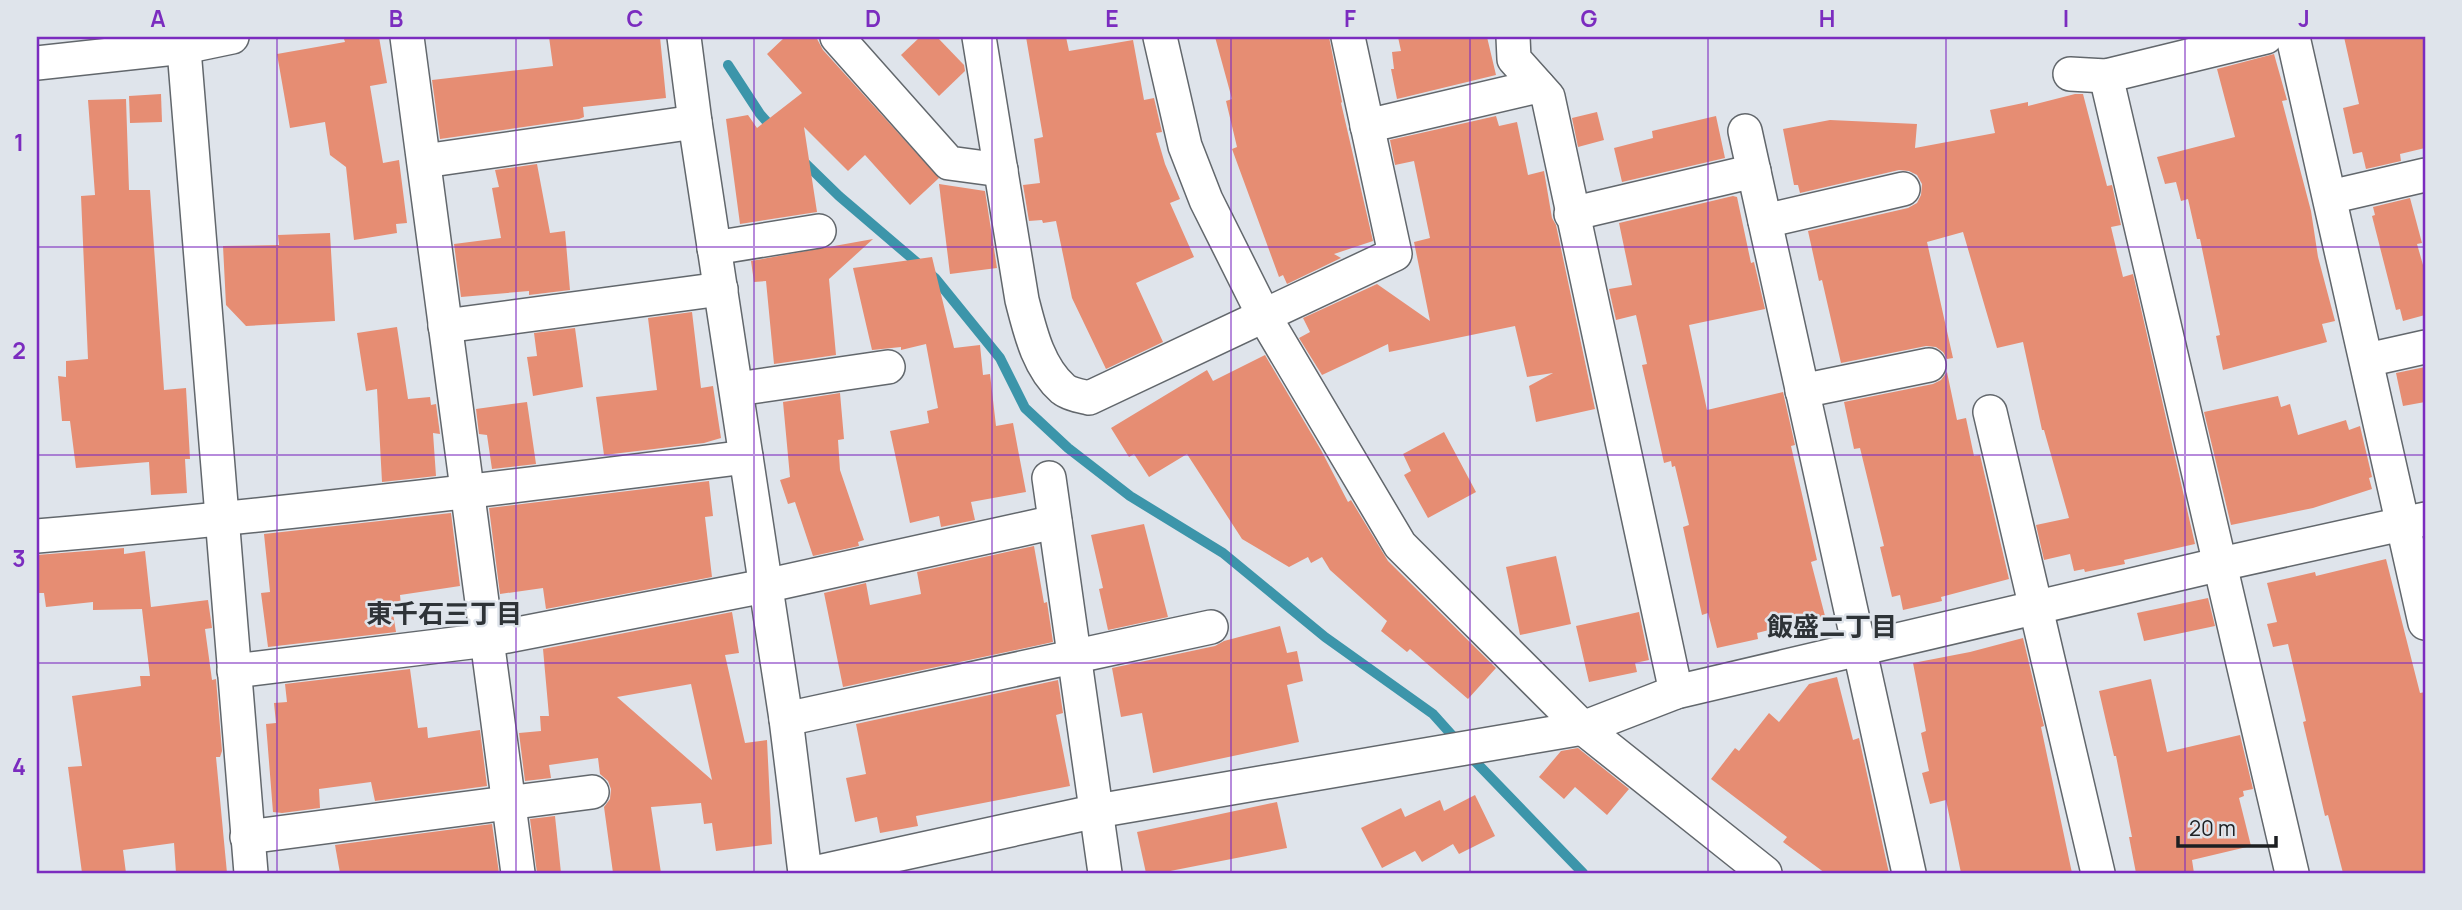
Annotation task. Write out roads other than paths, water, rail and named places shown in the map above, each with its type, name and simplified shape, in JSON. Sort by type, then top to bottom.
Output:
[{"type":"street","points":[[37,64],[232,37]]},
{"type":"street","points":[[407,37],[518,873]]},
{"type":"street","points":[[684,37],[786,719],[805,873]]},
{"type":"street","points":[[837,37],[949,163],[1001,170]]},
{"type":"street","points":[[979,37],[1023,300],[1032,338],[1045,366],[1065,390],[1089,398],[1395,254],[1348,37]]},
{"type":"street","points":[[1160,37],[1185,146],[1206,200],[1264,316],[1400,545],[1583,727],[1765,873]]},
{"type":"street","points":[[1513,37],[1514,60],[1548,97],[1676,692]]},
{"type":"street","points":[[2070,74],[2106,76],[2266,37]]},
{"type":"street","points":[[2293,37],[2367,360],[2415,522],[2425,623]]},
{"type":"street","points":[[183,42],[251,873]]},
{"type":"street","points":[[2106,76],[2292,873]]},
{"type":"street","points":[[1367,126],[1538,86]]},
{"type":"street","points":[[424,161],[695,122]]},
{"type":"street","points":[[1745,131],[1909,873]]},
{"type":"street","points":[[1572,214],[1754,171]]},
{"type":"street","points":[[2330,197],[2425,175]]},
{"type":"street","points":[[1765,221],[1903,189]]},
{"type":"street","points":[[715,248],[819,231]]},
{"type":"street","points":[[445,326],[721,289]]},
{"type":"street","points":[[2367,360],[2425,347]]},
{"type":"street","points":[[1802,391],[1929,365]]},
{"type":"street","points":[[737,389],[888,366]]},
{"type":"street","points":[[1990,412],[2098,873]]},
{"type":"street","points":[[37,536],[221,520],[468,493],[746,457]]},
{"type":"street","points":[[1049,478],[1105,873]]},
{"type":"street","points":[[234,671],[487,640],[765,586],[1055,522]]},
{"type":"street","points":[[813,873],[1097,811],[1583,727],[1676,692],[2221,564],[2415,522]]},
{"type":"street","points":[[786,719],[1211,627]]},
{"type":"street","points":[[247,837],[592,792]]},
{"type":"waterway","points":[[728,65],[760,114],[775,131]]},
{"type":"waterway","points":[[802,160],[839,196],[935,278],[1000,358],[1025,408],[1068,448],[1130,496],[1223,553],[1325,637],[1433,714],[1459,743]]},
{"type":"waterway","points":[[1469,755],[1583,873]]},
{"type":"district","name":"東千石三丁目","points":[[444,614]]},
{"type":"district","name":"飯盛二丁目","points":[[1832,627]]}]
